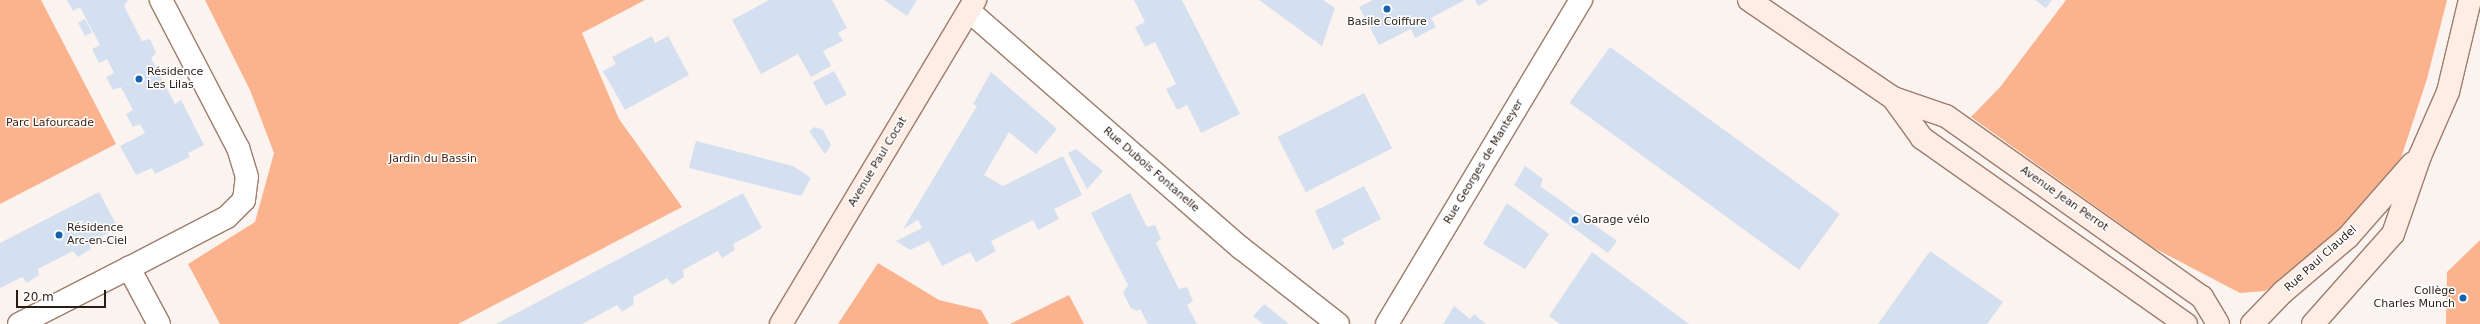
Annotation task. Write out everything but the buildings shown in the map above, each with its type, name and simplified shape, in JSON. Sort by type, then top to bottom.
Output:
[{"type":"main road","name":"Avenue Jean Perrot","points":[[1749,0],[1893,98],[1946,116],[2202,297],[2218,324]]},
{"type":"main road","name":"Rue Paul Claudel","points":[[2313,324],[2393,234],[2420,156],[2448,92],[2470,0]]},
{"type":"main road","name":"Avenue Paul Cocat","points":[[781,324],[972,5]]},
{"type":"main road","name":"Avenue Jean Perrot","points":[[1893,98],[1922,138],[2186,324]]},
{"type":"main road","name":"Rue Paul Claudel","points":[[2252,324],[2278,296],[2348,237],[2420,156]]},
{"type":"street","points":[[19,324],[227,217],[244,200],[247,177],[238,148],[161,0]]},
{"type":"street","name":"Rue Georges de Manteyer","points":[[1387,324],[1581,0]]},
{"type":"street","name":"Rue Dubois Fontanelle","points":[[972,5],[1241,248],[1338,324]]},
{"type":"street","points":[[129,268],[159,324]]},
{"type":"green space","name":"Parc Lafourcade","points":[[0,0],[41,0],[116,144],[0,204]]},
{"type":"green space","name":"Jardin du Bassin","points":[[205,0],[645,0],[582,33],[619,119],[682,207],[458,324],[220,324],[188,264],[255,222],[274,153],[250,90]]},
{"type":"green space","points":[[2066,0],[2447,0],[2427,79],[2401,158],[2353,217],[2296,272],[2265,291],[2240,293],[2154,248],[1971,117],[2001,86]]},
{"type":"green space","name":"Collège Charles Munch","points":[[2480,240],[2480,324],[2446,324],[2447,272]]},
{"type":"green space","points":[[878,263],[939,300],[981,310],[989,324],[838,324]]},
{"type":"green space","points":[[1069,295],[1084,324],[1010,324]]},
{"type":"place","name":"Basile Coiffure","points":[[1387,9]]},
{"type":"place","name":"Résidence Les Lilas","points":[[139,79]]},
{"type":"place","name":"Garage vélo","points":[[1575,220]]},
{"type":"place","name":"Résidence Arc-en-Ciel","points":[[59,235]]},
{"type":"place","name":"Collège Charles Munch","points":[[2463,298]]}]
